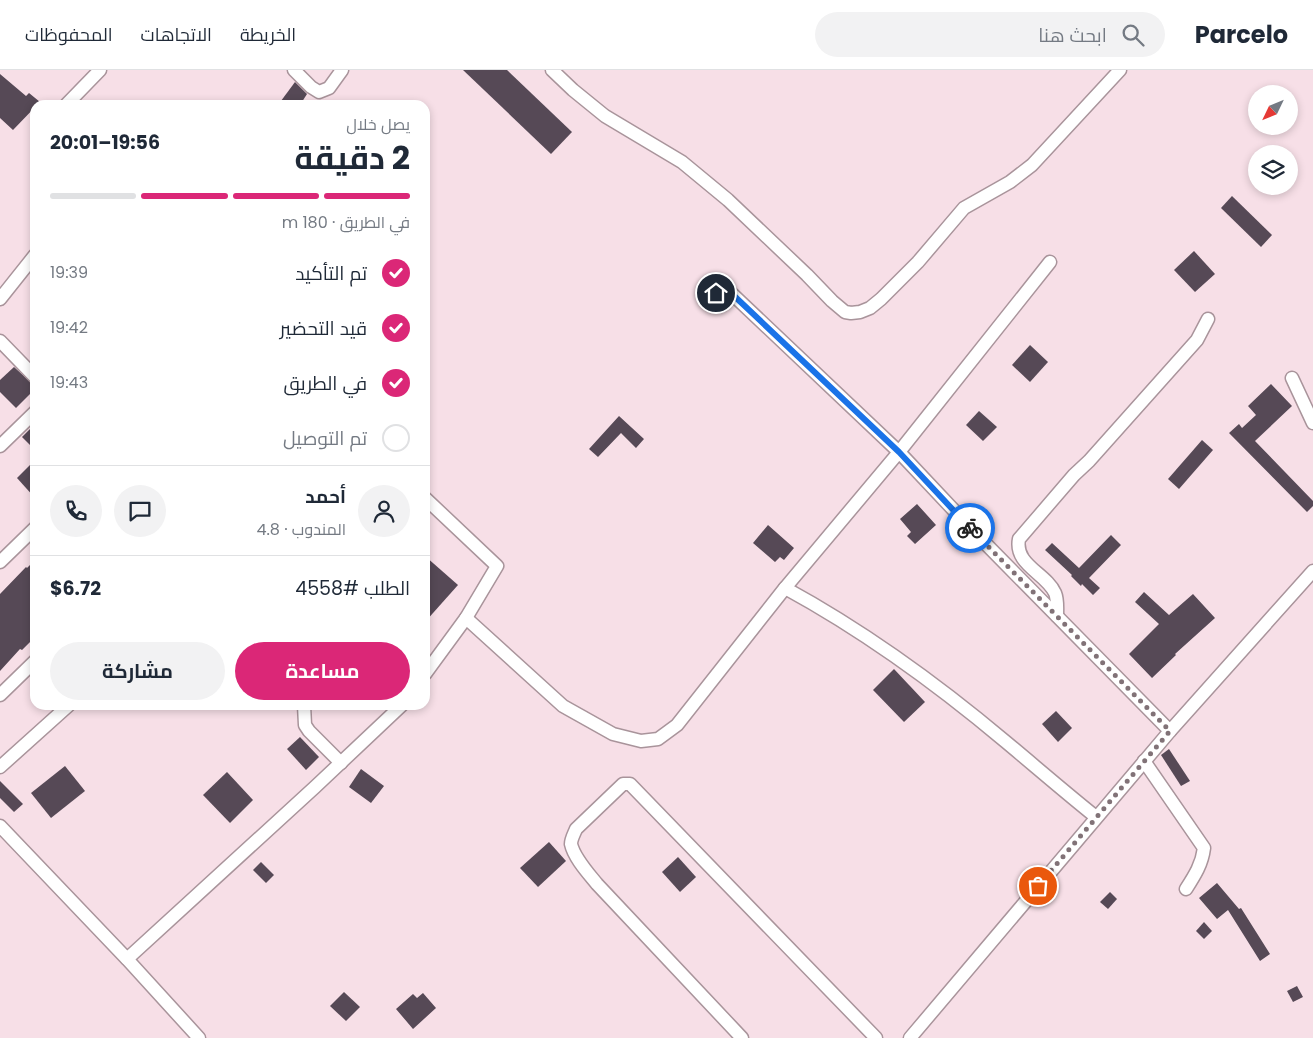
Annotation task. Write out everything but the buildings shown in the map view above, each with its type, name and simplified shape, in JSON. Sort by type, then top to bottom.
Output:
[{"type":"street","points":[[71,100],[100,70]]},
{"type":"street","points":[[294,70],[311,87],[319,92],[329,88],[342,70]]},
{"type":"street","points":[[552,70],[572,90],[605,116],[682,162],[807,275],[832,302],[845,312],[851,313],[870,308],[881,299],[918,262],[964,208],[1010,182],[1032,165],[1120,70]]},
{"type":"street","points":[[0,299],[30,260]]},
{"type":"street","points":[[466,618],[563,706],[613,734],[641,740],[658,739],[676,725],[785,588],[899,452],[1050,262]]},
{"type":"street","points":[[716,293],[730,292],[899,452],[1170,731]]},
{"type":"street","points":[[1057,616],[1055,594],[1052,588],[1030,567],[1020,554],[1019,539],[1074,475],[1089,461],[1182,358],[1200,336],[1208,319]]},
{"type":"street","points":[[0,341],[30,372]]},
{"type":"street","points":[[1292,378],[1313,423]]},
{"type":"street","points":[[0,446],[30,417]]},
{"type":"street","points":[[430,503],[497,566],[466,618],[430,667]]},
{"type":"street","points":[[0,562],[30,533]]},
{"type":"street","points":[[910,1038],[1144,761],[1313,571]]},
{"type":"street","points":[[785,588],[822,608],[880,646],[962,706],[1096,817]]},
{"type":"street","points":[[0,695],[30,666]]},
{"type":"street","points":[[0,767],[63,710]]},
{"type":"street","points":[[304,710],[305,725],[309,731],[341,763]]},
{"type":"street","points":[[126,959],[397,710]]},
{"type":"street","points":[[1144,761],[1204,848],[1203,857],[1197,871],[1186,888]]},
{"type":"street","points":[[742,1038],[597,884],[577,857],[572,844],[572,838],[576,829],[623,784],[630,784],[876,1038]]},
{"type":"street","points":[[0,826],[199,1038]]},
{"type":"way so far","points":[[970,528],[1170,731],[1038,886]]},
{"type":"route","points":[[716,293],[730,292],[899,452],[970,528]]}]
